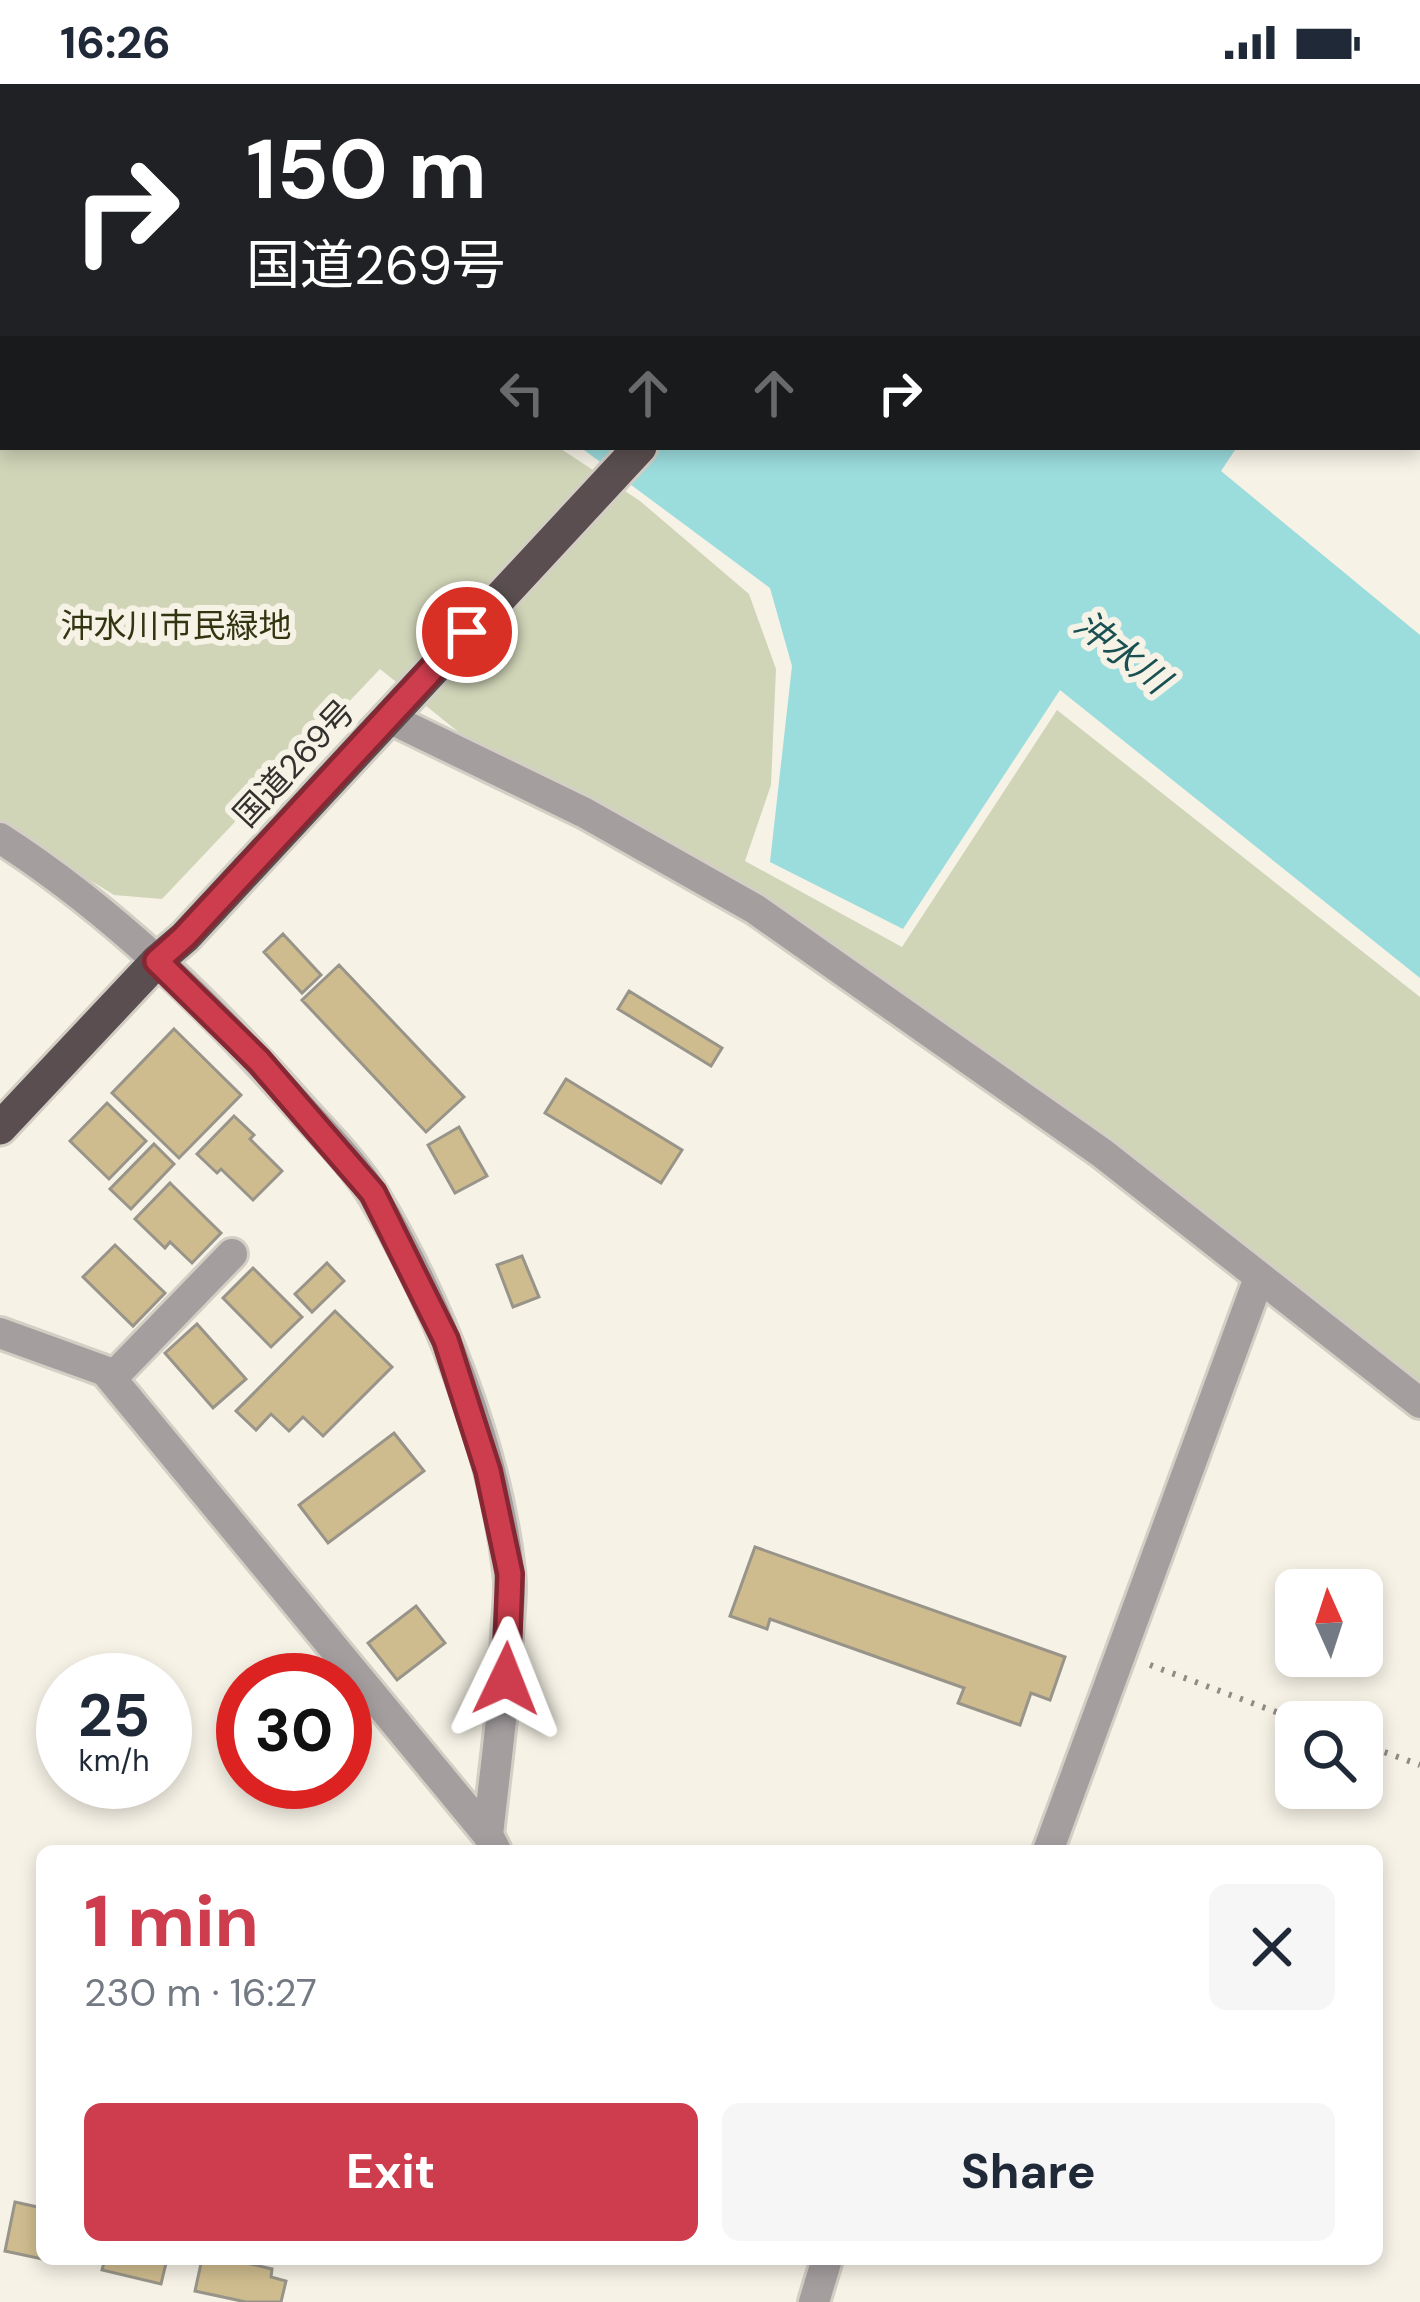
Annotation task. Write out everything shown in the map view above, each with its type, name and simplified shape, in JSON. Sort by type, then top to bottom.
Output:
[{"type":"highway","name":"国道269号","points":[[0,1128],[637,450]]},
{"type":"street","points":[[399,706],[755,908],[1084,1141],[1420,1402]]},
{"type":"street","points":[[0,838],[41,864],[157,961],[259,1061],[373,1193],[446,1340],[488,1471],[510,1574],[492,1843]]},
{"type":"street","points":[[112,1378],[232,1254]]},
{"type":"street","points":[[1050,1845],[1259,1277]]},
{"type":"street","points":[[0,1333],[105,1371],[112,1378],[492,1843]]},
{"type":"street","points":[[814,2302],[825,2265]]},
{"type":"path","points":[[1118,1654],[1275,1712]]},
{"type":"path","points":[[1383,1752],[1420,1765]]},
{"type":"green space","name":"沖水川市民緑地","points":[[0,450],[563,450],[640,501],[749,594],[776,669],[771,785],[745,861],[902,947],[1057,710],[1420,997],[1420,1384],[901,995],[476,746],[380,669],[162,899],[114,895],[0,824]]},
{"type":"water","name":"沖水川","points":[[584,450],[1235,450],[1221,471],[1420,635],[1420,978],[1060,690],[903,929],[770,862],[792,666],[770,588]]},
{"type":"building","points":[[283,934],[321,975],[302,993],[264,952]]},
{"type":"building","points":[[339,965],[464,1097],[426,1132],[302,1000]]},
{"type":"building","points":[[629,991],[722,1048],[711,1066],[618,1009]]},
{"type":"building","points":[[174,1029],[241,1095],[179,1158],[112,1093]]},
{"type":"building","points":[[566,1079],[682,1150],[661,1183],[545,1113]]},
{"type":"building","points":[[107,1103],[146,1141],[109,1179],[70,1141]]},
{"type":"building","points":[[234,1116],[282,1171],[253,1200],[221,1169],[217,1173],[197,1154]]},
{"type":"building","points":[[459,1127],[487,1176],[455,1193],[428,1145]]},
{"type":"building","points":[[154,1144],[174,1164],[131,1209],[110,1189]]},
{"type":"building","points":[[170,1183],[221,1233],[192,1263],[170,1242],[165,1248],[135,1219]]},
{"type":"building","points":[[115,1245],[165,1293],[133,1326],[83,1277]]},
{"type":"building","points":[[522,1256],[539,1297],[513,1307],[497,1265]]},
{"type":"building","points":[[327,1263],[344,1281],[312,1312],[295,1294]]},
{"type":"building","points":[[253,1268],[302,1317],[271,1347],[223,1298]]},
{"type":"building","points":[[335,1311],[392,1367],[323,1436],[303,1417],[289,1431],[271,1414],[256,1430],[236,1411]]},
{"type":"building","points":[[197,1324],[246,1379],[213,1408],[165,1353]]},
{"type":"building","points":[[394,1433],[424,1471],[328,1543],[299,1505]]},
{"type":"building","points":[[755,1547],[1065,1657],[1050,1700],[1031,1693],[1020,1725],[958,1703],[964,1688],[770,1619],[767,1629],[730,1616]]},
{"type":"building","points":[[416,1606],[445,1643],[397,1680],[368,1643]]},
{"type":"building","points":[[15,2202],[36,2207],[36,2258],[5,2251]]},
{"type":"building","points":[[103,2265],[166,2265],[161,2284],[102,2270]]},
{"type":"building","points":[[201,2265],[255,2265],[272,2269],[271,2277],[286,2281],[281,2302],[246,2302],[195,2291]]},
{"type":"route","points":[[467,632],[157,961],[259,1061],[373,1193],[446,1340],[488,1471],[510,1574],[506,1679]]}]
